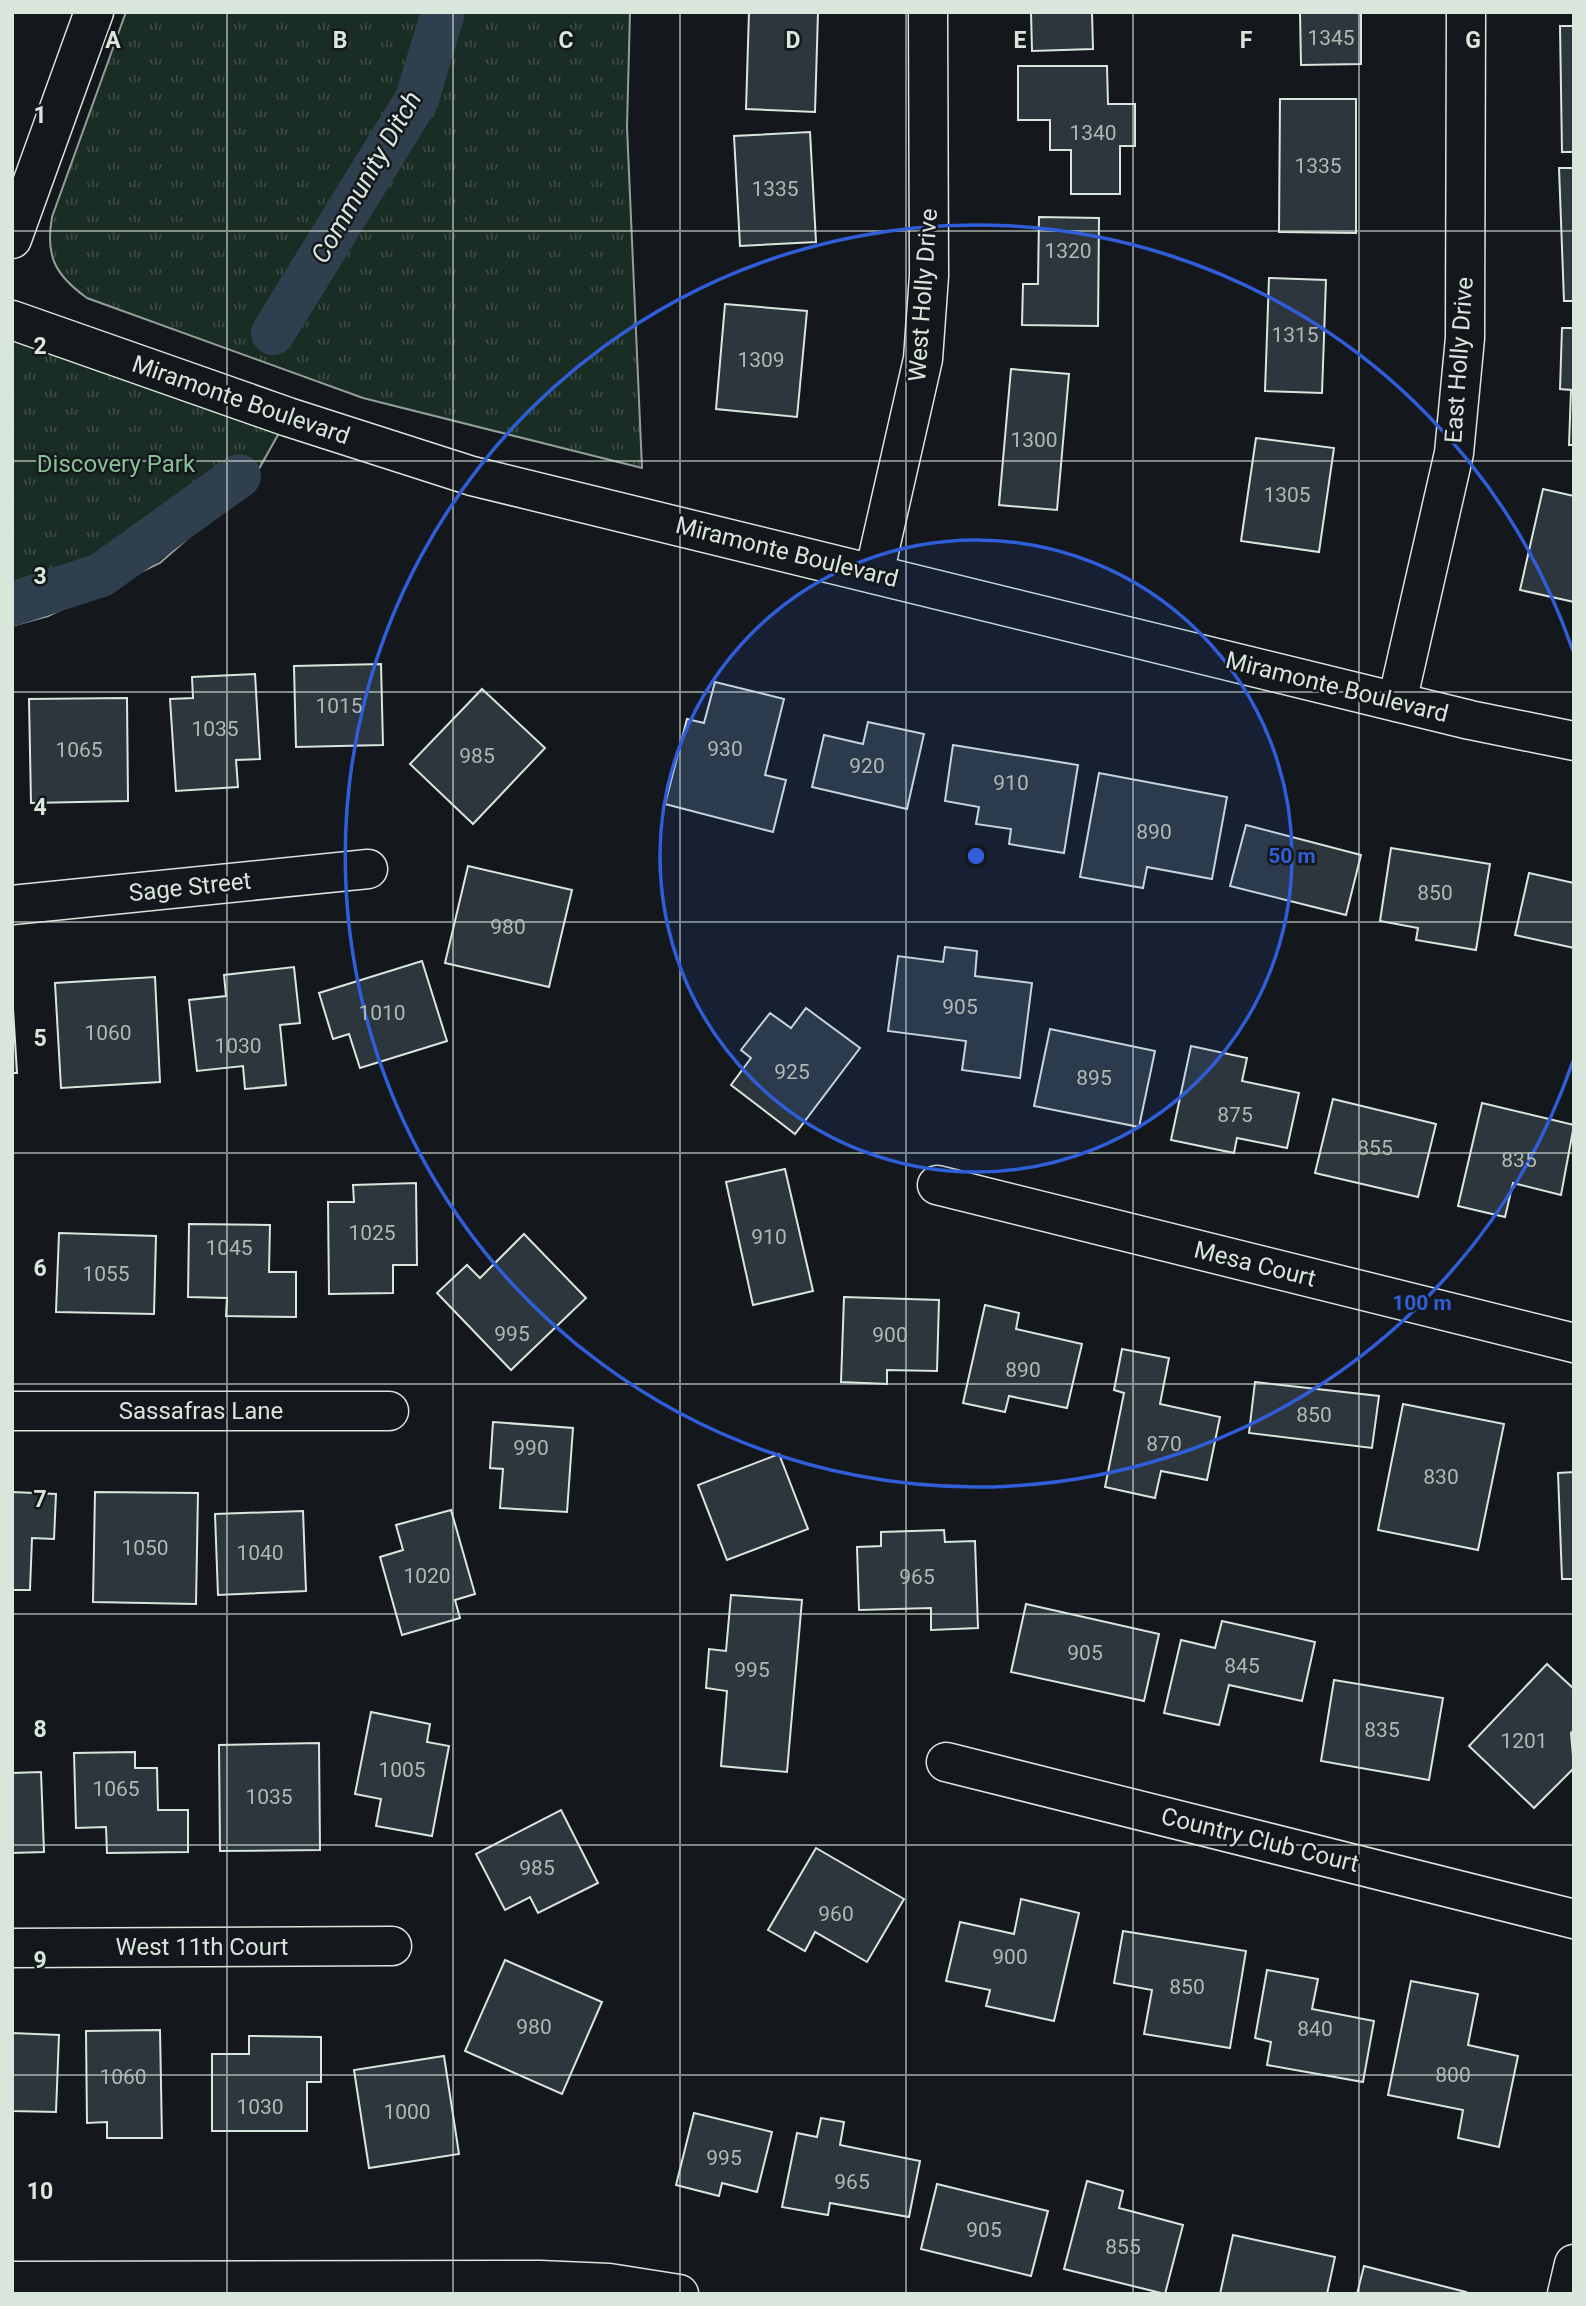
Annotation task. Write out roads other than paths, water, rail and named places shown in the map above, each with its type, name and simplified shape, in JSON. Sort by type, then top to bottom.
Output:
[{"type":"street","points":[[12,239],[94,12]]},
{"type":"street","name":"West Holly Drive","points":[[874,574],[923,359],[929,276],[928,12]]},
{"type":"street","name":"East Holly Drive","points":[[1397,702],[1454,453],[1465,338],[1466,12]]},
{"type":"street","name":"Miramonte Boulevard","points":[[12,320],[288,418],[472,476],[1397,702],[1574,741]]},
{"type":"street","name":"Sage Street","points":[[12,905],[368,869]]},
{"type":"street","name":"Mesa Court","points":[[937,1185],[1574,1343]]},
{"type":"street","name":"Sassafras Lane","points":[[12,1411],[389,1411]]},
{"type":"street","name":"Country Club Court","points":[[946,1762],[1574,1919]]},
{"type":"street","name":"West 11th Court","points":[[12,1948],[392,1946]]},
{"type":"street","points":[[1567,2294],[1574,2264]]},
{"type":"street","points":[[12,2281],[417,2288],[540,2280],[609,2283],[679,2294]]},
{"type":"waterway","name":"Community Ditch","points":[[273,333],[417,99],[443,12]]},
{"type":"waterway","name":"Community Ditch","points":[[12,604],[101,575],[239,476]]},
{"type":"park label","name":"Discovery Park","points":[[116,464]]}]
